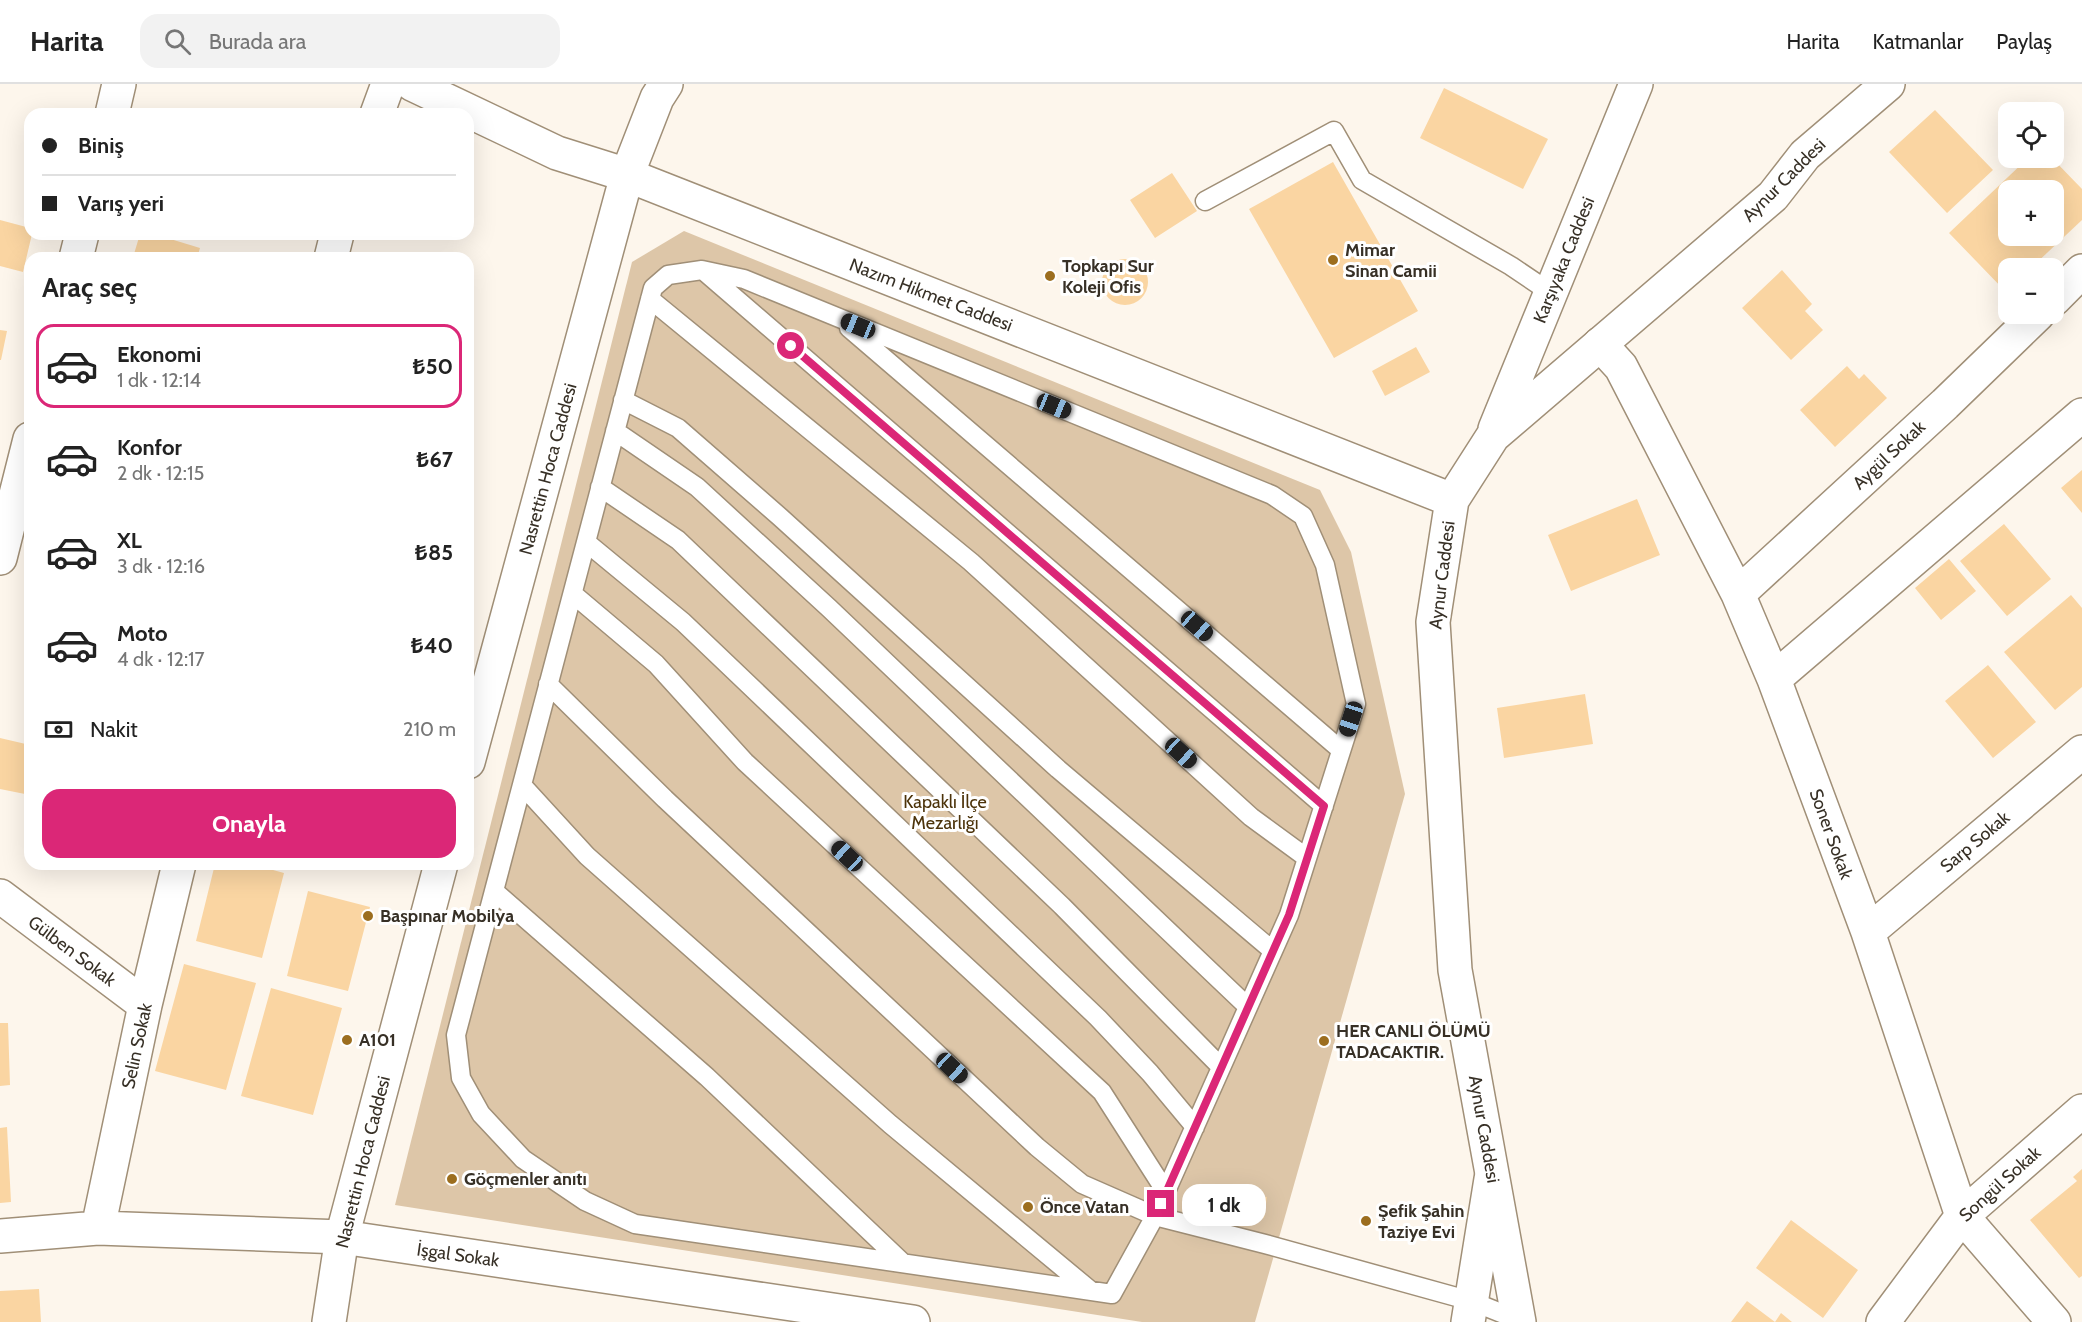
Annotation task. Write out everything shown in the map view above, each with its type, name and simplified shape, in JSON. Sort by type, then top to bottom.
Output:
[{"type":"street","points":[[114,108],[120,84]]},
{"type":"street","points":[[379,108],[388,84]]},
{"type":"street","name":"Nazım Hikmet Caddesi","points":[[412,84],[462,108]]},
{"type":"street","name":"Nasrettin Hoca Caddesi","points":[[474,734],[627,175],[657,98],[666,84]]},
{"type":"street","name":"Karşıyaka Caddesi","points":[[1493,436],[1636,84]]},
{"type":"street","name":"Aynur Caddesi","points":[[1519,1321],[1455,970],[1434,633],[1452,500],[1493,436],[1773,196],[1806,155],[1888,84]]},
{"type":"street","name":"Nazım Hikmet Caddesi","points":[[474,114],[557,153],[627,175],[1452,500]]},
{"type":"street","points":[[2064,289],[2082,271]]},
{"type":"street","name":"Aygül Sokak","points":[[1738,594],[1945,404],[2028,324]]},
{"type":"street","name":"Soner Sokak","points":[[1600,344],[1622,368],[1738,594],[1774,679],[1868,932],[1962,1216],[2054,1322]]},
{"type":"street","points":[[1774,679],[2082,415]]},
{"type":"street","points":[[0,558],[24,463]]},
{"type":"street","name":"Sarp Sokak","points":[[1868,932],[2082,752]]},
{"type":"street","name":"Selin Sokak","points":[[98,1228],[145,1005],[178,870]]},
{"type":"street","name":"Nasrettin Hoca Caddesi","points":[[329,1322],[342,1237],[439,870]]},
{"type":"street","name":"Gülben Sokak","points":[[0,896],[145,1005]]},
{"type":"street","name":"Songül Sokak","points":[[1883,1322],[1962,1216],[2082,1111]]},
{"type":"street","points":[[1469,1311],[1492,1173]]},
{"type":"street","name":"İşgal Sokak","points":[[0,1236],[98,1228],[342,1237],[913,1322]]},
{"type":"lane","points":[[1205,201],[1335,131],[1362,180],[1511,266],[1551,293]]},
{"type":"lane","points":[[702,270],[1324,806]]},
{"type":"lane","points":[[702,270],[744,279],[1272,495],[1303,516],[1325,565],[1356,704],[1289,915],[1155,1216],[1112,1294],[635,1224],[585,1201],[523,1159],[481,1114],[461,1078],[456,1035],[650,299],[653,288],[668,275],[702,270]]},
{"type":"lane","points":[[650,299],[971,562],[1251,817],[1307,858]]},
{"type":"lane","points":[[836,317],[1341,750]]},
{"type":"lane","points":[[623,400],[678,428],[780,517],[1058,769],[1273,951]]},
{"type":"lane","points":[[615,431],[697,487],[820,600],[1248,1007]]},
{"type":"lane","points":[[600,487],[678,540],[1062,906],[1221,1067]]},
{"type":"lane","points":[[586,542],[683,622],[1089,1010],[1150,1073],[1195,1127]]},
{"type":"lane","points":[[573,594],[656,664],[745,762],[1102,1092],[1166,1192]]},
{"type":"lane","points":[[548,684],[665,800],[1036,1147],[1082,1184],[1155,1216],[1265,1244],[1469,1311],[1519,1321]]},
{"type":"lane","points":[[522,785],[587,856],[890,1124],[1091,1291]]},
{"type":"lane","points":[[494,891],[707,1077],[903,1263]]},
{"type":"green space","name":"Kapaklı İlçe Mezarlığı","points":[[684,231],[1320,490],[1351,552],[1405,794],[1255,1322],[1142,1322],[395,1205],[632,262]]},
{"type":"building","points":[[1444,88],[1548,139],[1523,189],[1420,138]]},
{"type":"building","points":[[1935,110],[1993,170],[1947,213],[1889,152]]},
{"type":"building","name":"Mimar Sinan Camii","points":[[1333,162],[1418,311],[1334,358],[1249,209]]},
{"type":"building","points":[[2017,168],[2062,168],[2082,189],[2082,220],[2064,237],[2064,180],[2005,180]]},
{"type":"building","points":[[1172,173],[1197,211],[1155,238],[1130,200]]},
{"type":"building","points":[[1998,186],[1998,246],[2054,246],[2042,258],[1998,258],[1998,284],[1949,233]]},
{"type":"building","points":[[0,220],[24,226],[24,240],[31,240],[28,252],[24,252],[23,272],[0,266]]},
{"type":"building","points":[[138,240],[174,240],[200,248],[199,252],[135,252]]},
{"type":"building","points":[[1125,259],[1141,266],[1148,282],[1141,298],[1125,305],[1109,298],[1102,282],[1109,266]]},
{"type":"building","points":[[1782,270],[1812,304],[1805,311],[1823,330],[1791,360],[1742,308]]},
{"type":"building","points":[[0,330],[7,331],[1,360],[0,360]]},
{"type":"building","points":[[1416,347],[1430,372],[1385,396],[1372,371]]},
{"type":"building","points":[[1847,366],[1859,379],[1864,374],[1887,398],[1835,447],[1800,410]]},
{"type":"building","points":[[2082,470],[2082,513],[2061,488]]},
{"type":"building","points":[[1637,499],[1660,555],[1571,591],[1548,535]]},
{"type":"building","points":[[2004,524],[2051,579],[2007,616],[1960,561]]},
{"type":"building","points":[[1949,559],[1976,591],[1941,620],[1915,588]]},
{"type":"building","points":[[2071,595],[2082,608],[2082,687],[2055,710],[2004,652]]},
{"type":"building","points":[[1988,665],[2036,722],[1993,758],[1945,701]]},
{"type":"building","points":[[1585,694],[1593,744],[1504,758],[1497,708]]},
{"type":"building","points":[[0,738],[24,744],[24,794],[0,789]]},
{"type":"building","points":[[214,870],[273,870],[284,873],[262,958],[196,941]]},
{"type":"building","points":[[308,891],[370,907],[348,991],[287,976]]},
{"type":"building","points":[[184,964],[256,983],[226,1090],[155,1071]]},
{"type":"building","points":[[271,988],[342,1008],[313,1115],[241,1096]]},
{"type":"building","points":[[0,1023],[8,1023],[10,1085],[0,1086]]},
{"type":"building","points":[[7,1127],[11,1202],[0,1203],[0,1128]]},
{"type":"building","points":[[2082,1169],[2082,1276],[2079,1278],[2030,1220],[2077,1181],[2073,1177]]},
{"type":"building","points":[[1244,1194],[1267,1197],[1264,1218],[1241,1214]]},
{"type":"building","points":[[1791,1220],[1858,1270],[1823,1318],[1756,1268]]},
{"type":"building","points":[[39,1289],[41,1322],[0,1322],[0,1291]]},
{"type":"building","points":[[1747,1301],[1775,1322],[1731,1322]]},
{"type":"building","points":[[1781,1313],[1792,1322],[1775,1322]]},
{"type":"place","name":"Mimar Sinan Camii","points":[[1333,260]]},
{"type":"place","name":"Topkapı Sur Koleji Ofis","points":[[1050,276]]},
{"type":"place","name":"Başpınar Mobilya","points":[[368,916]]},
{"type":"place","name":"A101","points":[[347,1040]]},
{"type":"place","name":"HER CANLI ÖLÜMÜ TADACAKTIR.","points":[[1324,1041]]},
{"type":"place","name":"Göçmenler anıtı","points":[[452,1179]]},
{"type":"place","name":"Önce Vatan","points":[[1028,1207]]},
{"type":"place","name":"Şefik Şahin Taziye Evi","points":[[1366,1221]]},
{"type":"route","points":[[791,346],[1324,806],[1289,915],[1161,1204]]}]
